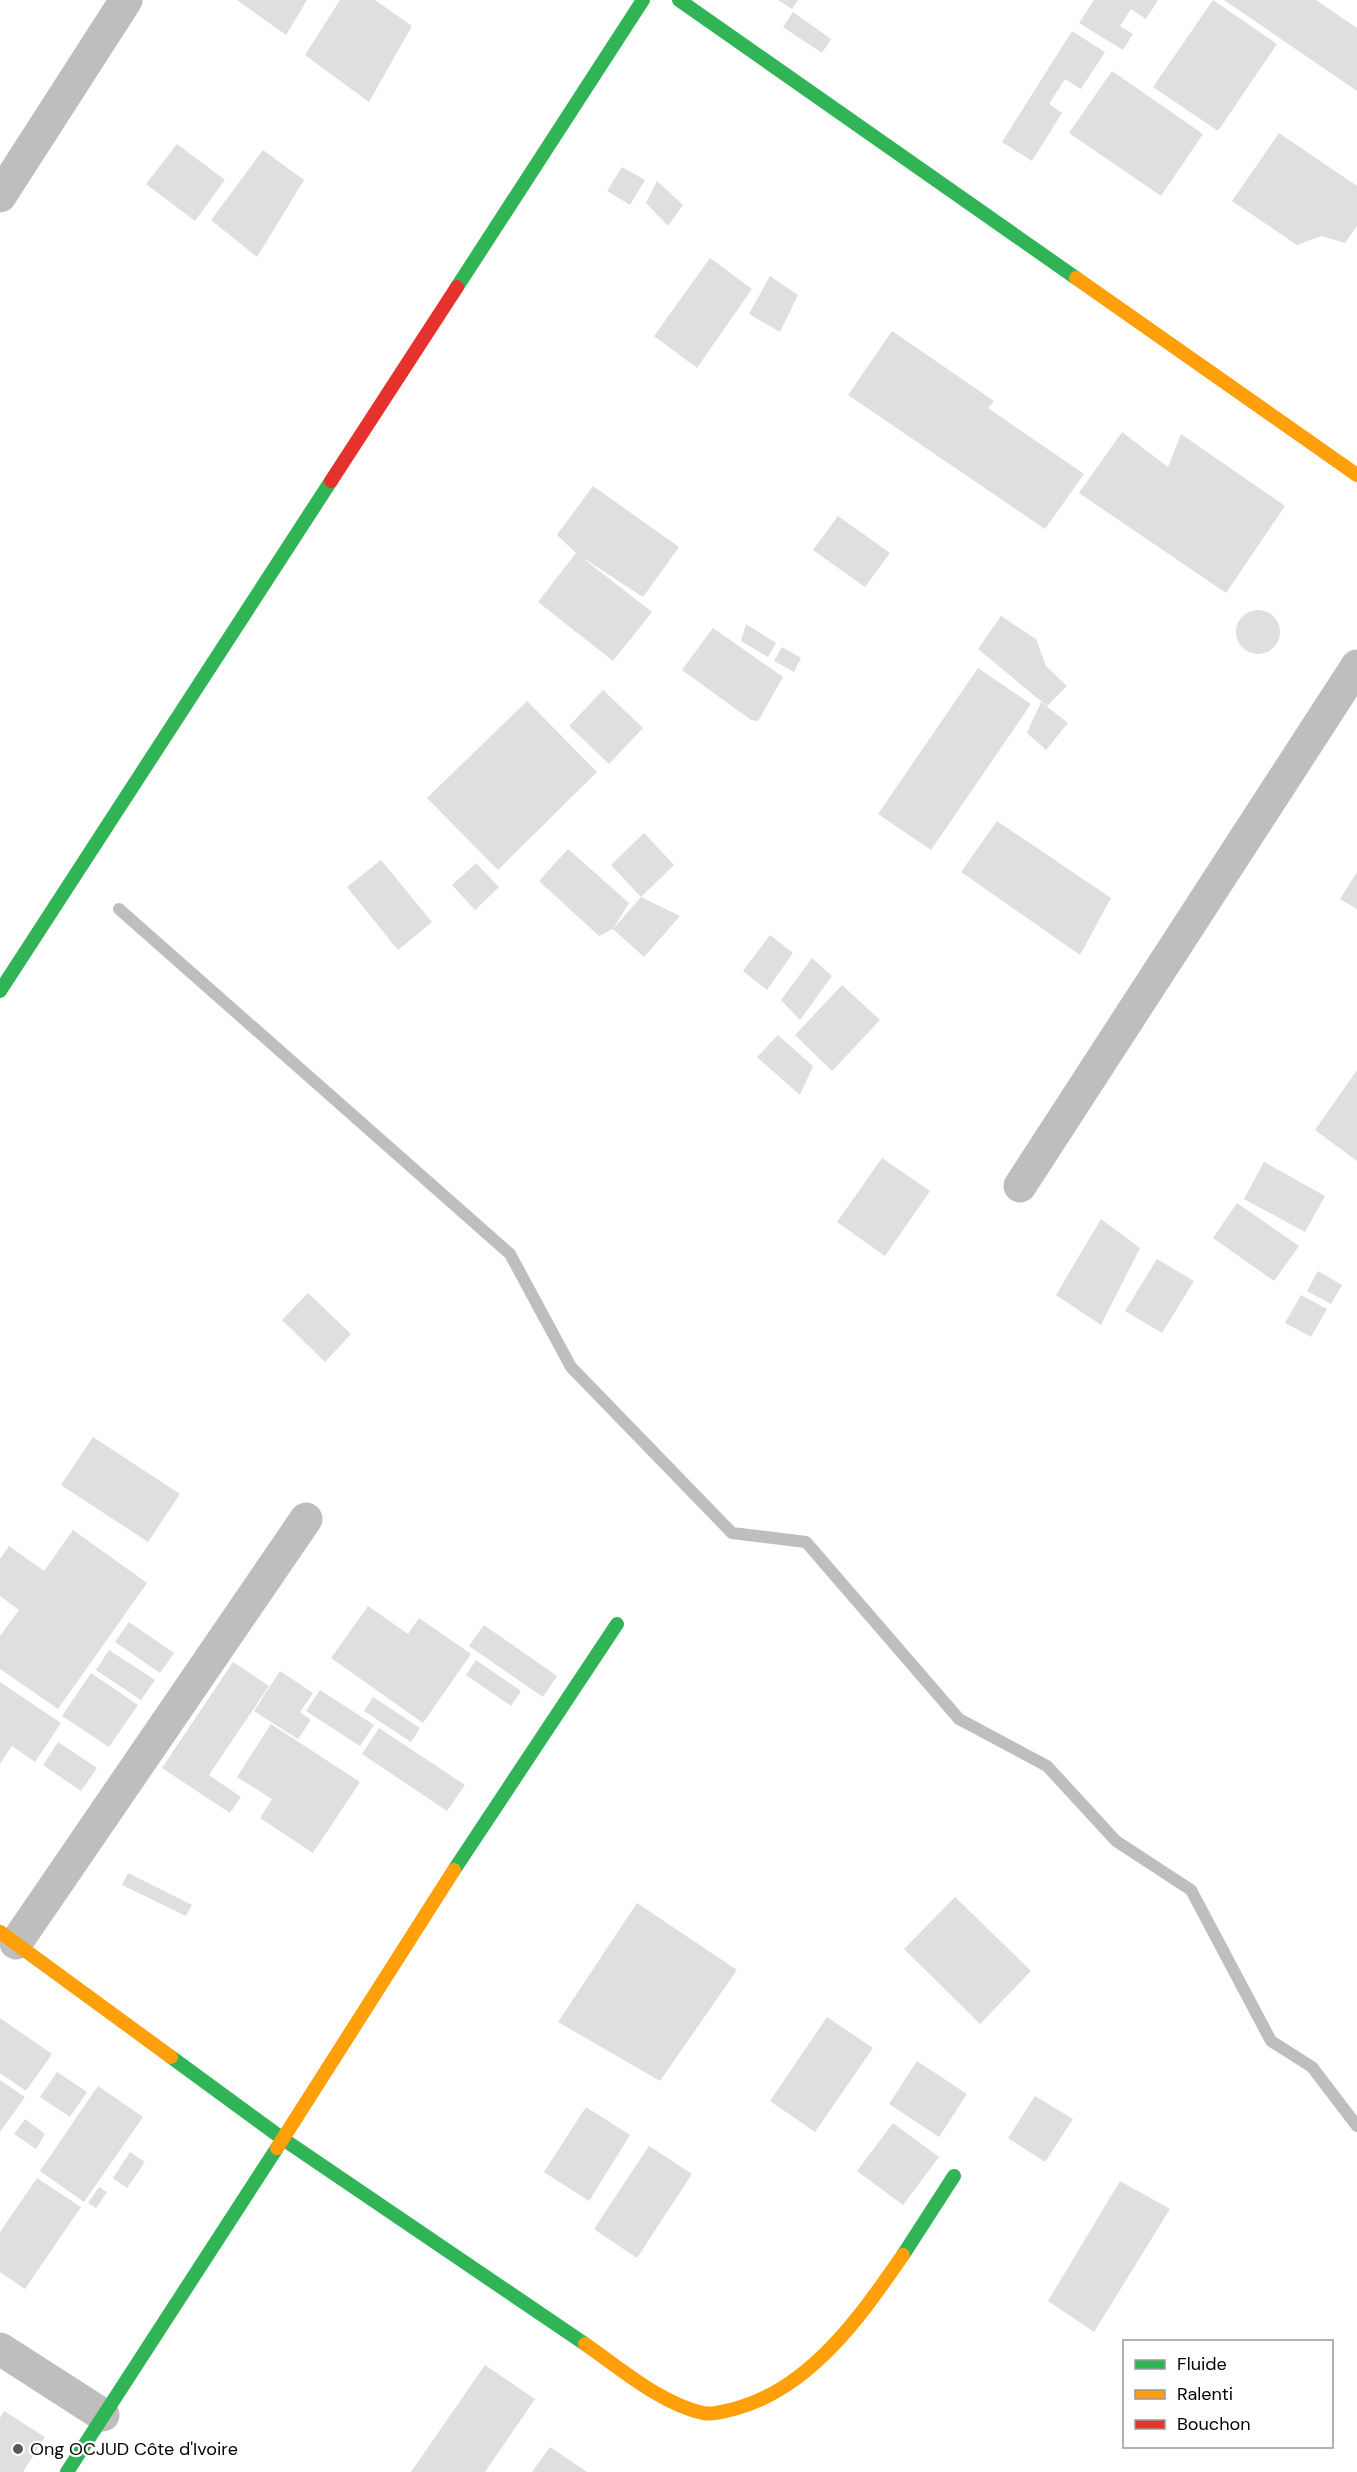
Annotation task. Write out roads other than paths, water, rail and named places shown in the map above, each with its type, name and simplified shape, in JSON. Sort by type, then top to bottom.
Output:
[{"type":"street","points":[[0,196],[126,0]]},
{"type":"street","points":[[0,991],[643,0]]},
{"type":"street","points":[[679,0],[1357,475]]},
{"type":"street","points":[[1020,1186],[1357,666]]},
{"type":"street","points":[[306,1520],[8,1938],[283,2139],[673,2404],[711,2414],[752,2404],[791,2383],[828,2352],[859,2317],[954,2176]]},
{"type":"street","points":[[67,2472],[502,1795],[617,1624]]},
{"type":"street","points":[[0,2349],[103,2415]]},
{"type":"waterway","points":[[119,909],[510,1254],[571,1367],[732,1533],[806,1542],[959,1719],[1047,1766],[1116,1841],[1191,1890],[1271,2041],[1312,2067],[1357,2126]]},
{"type":"place","name":"Ong OCJUD Côte d'Ivoire","points":[[18,2449]]}]
